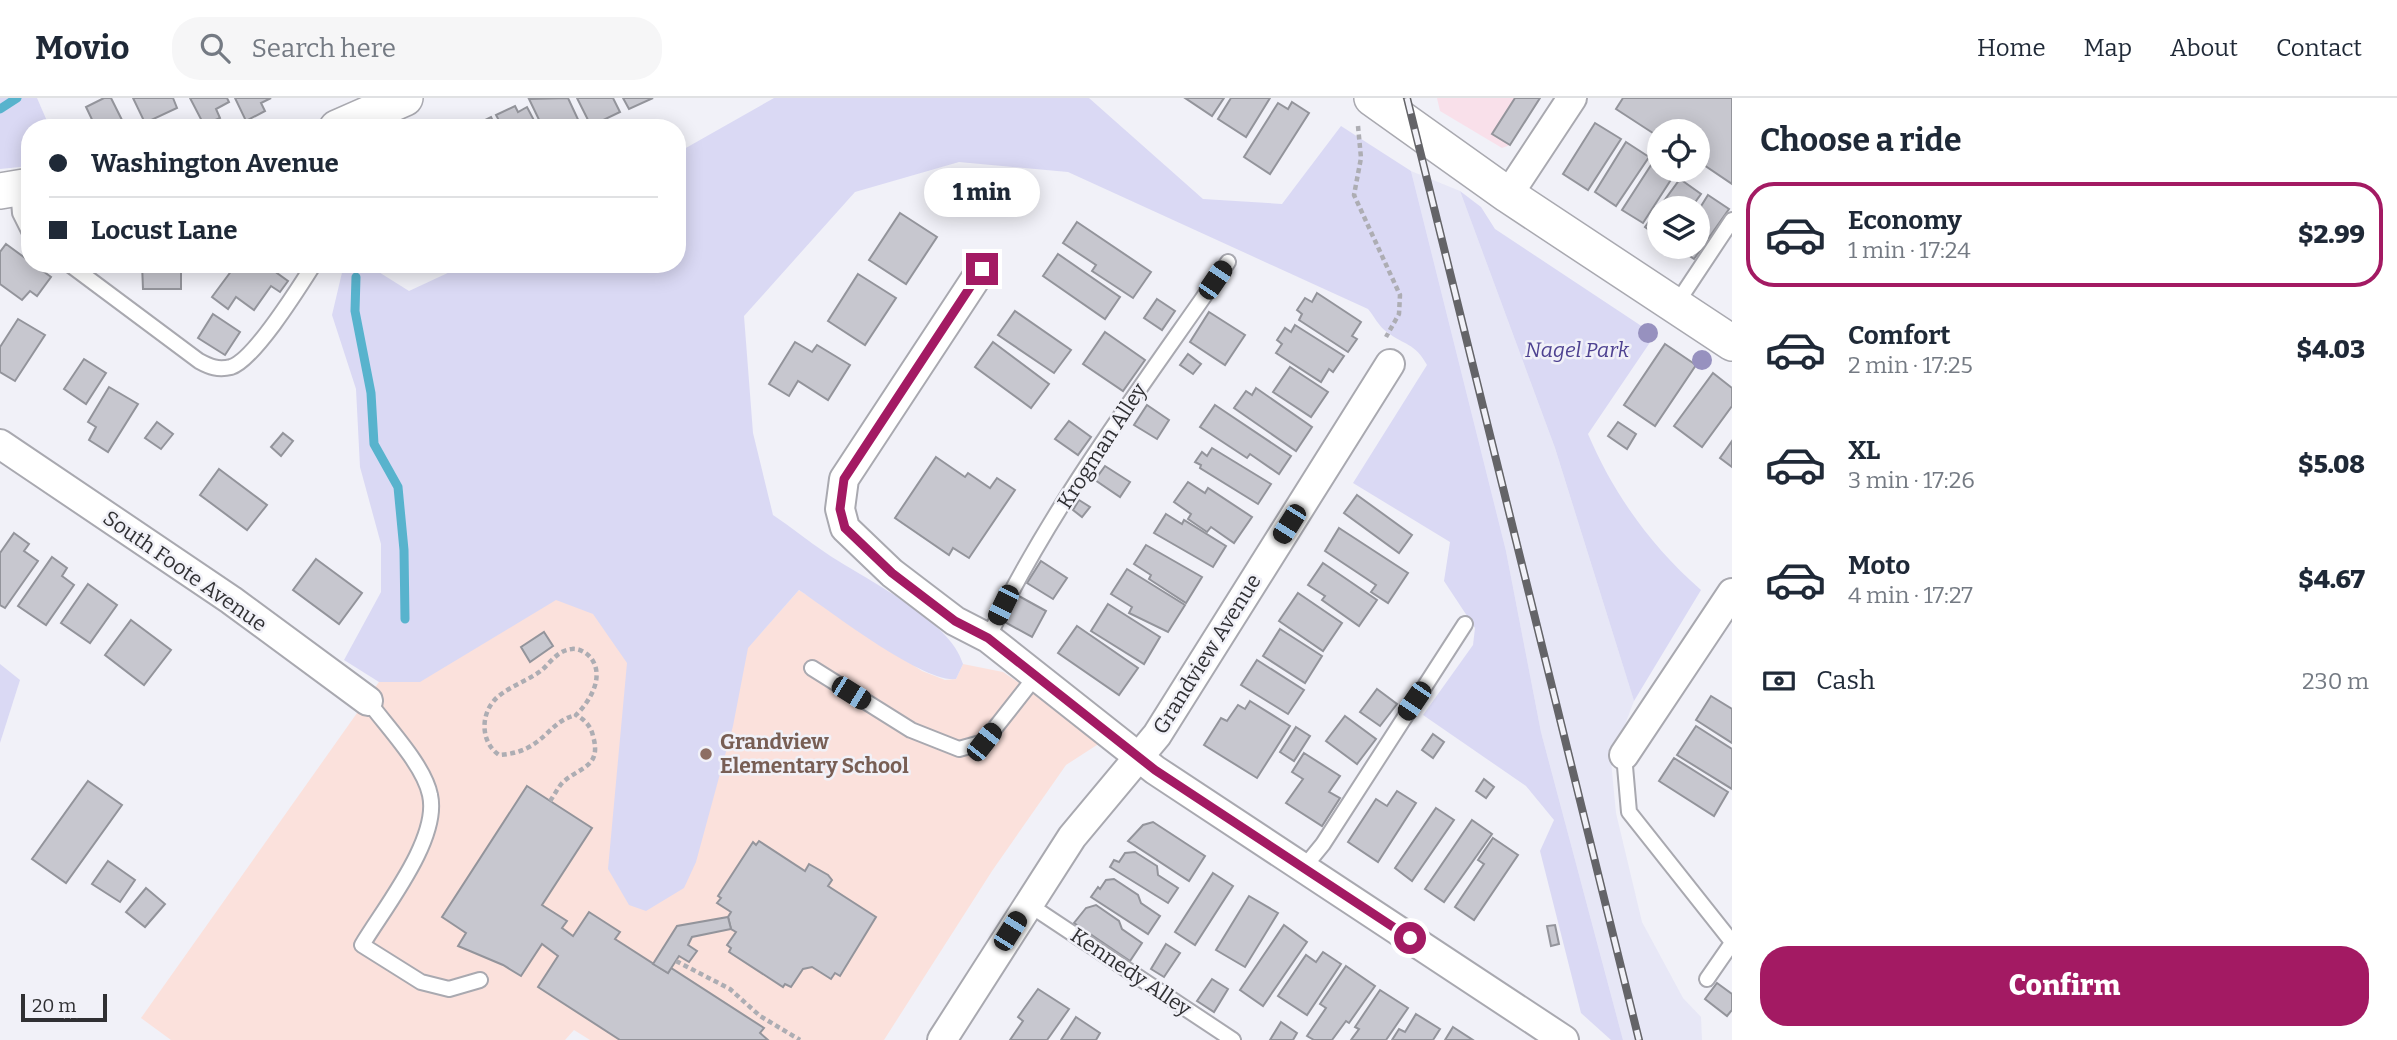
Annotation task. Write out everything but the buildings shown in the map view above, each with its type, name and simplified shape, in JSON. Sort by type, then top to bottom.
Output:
[{"type":"street","points":[[357,119],[405,98]]},
{"type":"street","points":[[1508,195],[1572,98]]},
{"type":"street","points":[[1365,110],[1508,195],[1732,343]]},
{"type":"street","points":[[982,269],[844,479],[840,509],[845,528],[892,573],[955,621],[988,638],[1139,758],[1564,1040]]},
{"type":"street","name":"Grandview Avenue","points":[[942,1040],[1076,831],[1157,735],[1387,352]]},
{"type":"street","name":"South Foote Avenue","points":[[0,444],[231,600],[368,701]]},
{"type":"street","points":[[1624,755],[1732,593]]},
{"type":"lane","points":[[16,188],[21,215]]},
{"type":"lane","points":[[1675,306],[1732,220]]},
{"type":"lane","name":"Krogman Alley","points":[[988,638],[1003,605],[1098,450],[1228,262]]},
{"type":"lane","points":[[81,273],[199,361],[214,368],[233,366],[243,360],[285,310],[308,273]]},
{"type":"lane","points":[[1304,866],[1323,844],[1465,624]]},
{"type":"lane","points":[[812,668],[911,730],[959,749],[984,742],[1036,676]]},
{"type":"lane","points":[[368,701],[421,773],[431,797],[427,837],[362,945],[421,982],[449,989],[480,980]]},
{"type":"lane","points":[[1624,755],[1629,812],[1732,942],[1707,979]]},
{"type":"lane","name":"Kennedy Alley","points":[[1028,904],[1233,1040]]},
{"type":"path","points":[[1365,110],[1362,158],[1354,195],[1401,295],[1399,314],[1387,352]]},
{"type":"path","points":[[550,801],[563,783],[587,769],[594,757],[596,747],[592,731],[583,718],[576,715],[566,717],[533,747],[513,754],[499,755],[488,748],[483,733],[487,713],[497,697],[542,669],[556,655],[573,649],[587,653],[594,663],[597,677],[593,690],[576,715]]},
{"type":"path","points":[[676,961],[730,989],[760,1016],[796,1039]]},
{"type":"shaded area","points":[[1437,98],[1540,98],[1510,145],[1502,148],[1440,111]]},
{"type":"shaded area","points":[[1411,171],[1460,191],[1555,448],[1634,701],[1611,761],[1616,813],[1642,922],[1683,998],[1701,1017],[1702,1040],[1623,1040],[1541,732],[1506,551]]},
{"type":"shaded area","name":"Grandview Elementary School","points":[[519,474],[760,634],[799,590],[922,671],[945,680],[956,679],[963,664],[1003,672],[1071,718],[1100,743],[1066,765],[992,871],[884,1040],[590,1040],[574,1030],[565,1040],[171,1040],[141,1018],[379,682]]},
{"type":"green space","points":[[0,98],[37,98],[46,119],[21,119],[21,167],[0,169]]},
{"type":"green space","points":[[774,98],[1089,98],[1203,199],[1282,204],[1341,126],[1411,171],[1506,551],[1541,732],[1623,1040],[1611,1040],[1581,1013],[1540,851],[1554,820],[1526,786],[1423,715],[1473,645],[1475,628],[1444,581],[1450,542],[1353,483],[1427,365],[1413,348],[1384,330],[1368,309],[1068,172],[959,162],[855,192],[744,316],[753,433],[773,515],[826,553],[924,616],[955,648],[963,664],[956,679],[922,670],[877,644],[799,590],[748,648],[733,726],[696,862],[684,888],[646,911],[629,905],[608,869],[627,663],[593,614],[556,600],[420,682],[379,682],[344,660],[381,592],[381,544],[360,467],[356,389],[332,315],[342,273],[380,273],[409,291],[448,273],[686,273],[686,148]]},
{"type":"green space","name":"Nagel Park","points":[[1460,191],[1481,207],[1495,229],[1655,335],[1588,434],[1622,499],[1666,556],[1701,590],[1634,701],[1555,448]]},
{"type":"green space","points":[[0,664],[20,680],[0,743]]},
{"type":"waterway","points":[[0,109],[17,98]]},
{"type":"waterway","points":[[356,277],[355,311],[371,393],[374,444],[398,487],[404,550],[405,619]]},
{"type":"railway","points":[[1407,98],[1639,1040]]},
{"type":"place","name":"Grandview Elementary School","points":[[706,754]]},
{"type":"route","points":[[982,269],[844,479],[840,509],[845,528],[892,573],[955,621],[988,638],[1155,770],[1410,938]]}]
